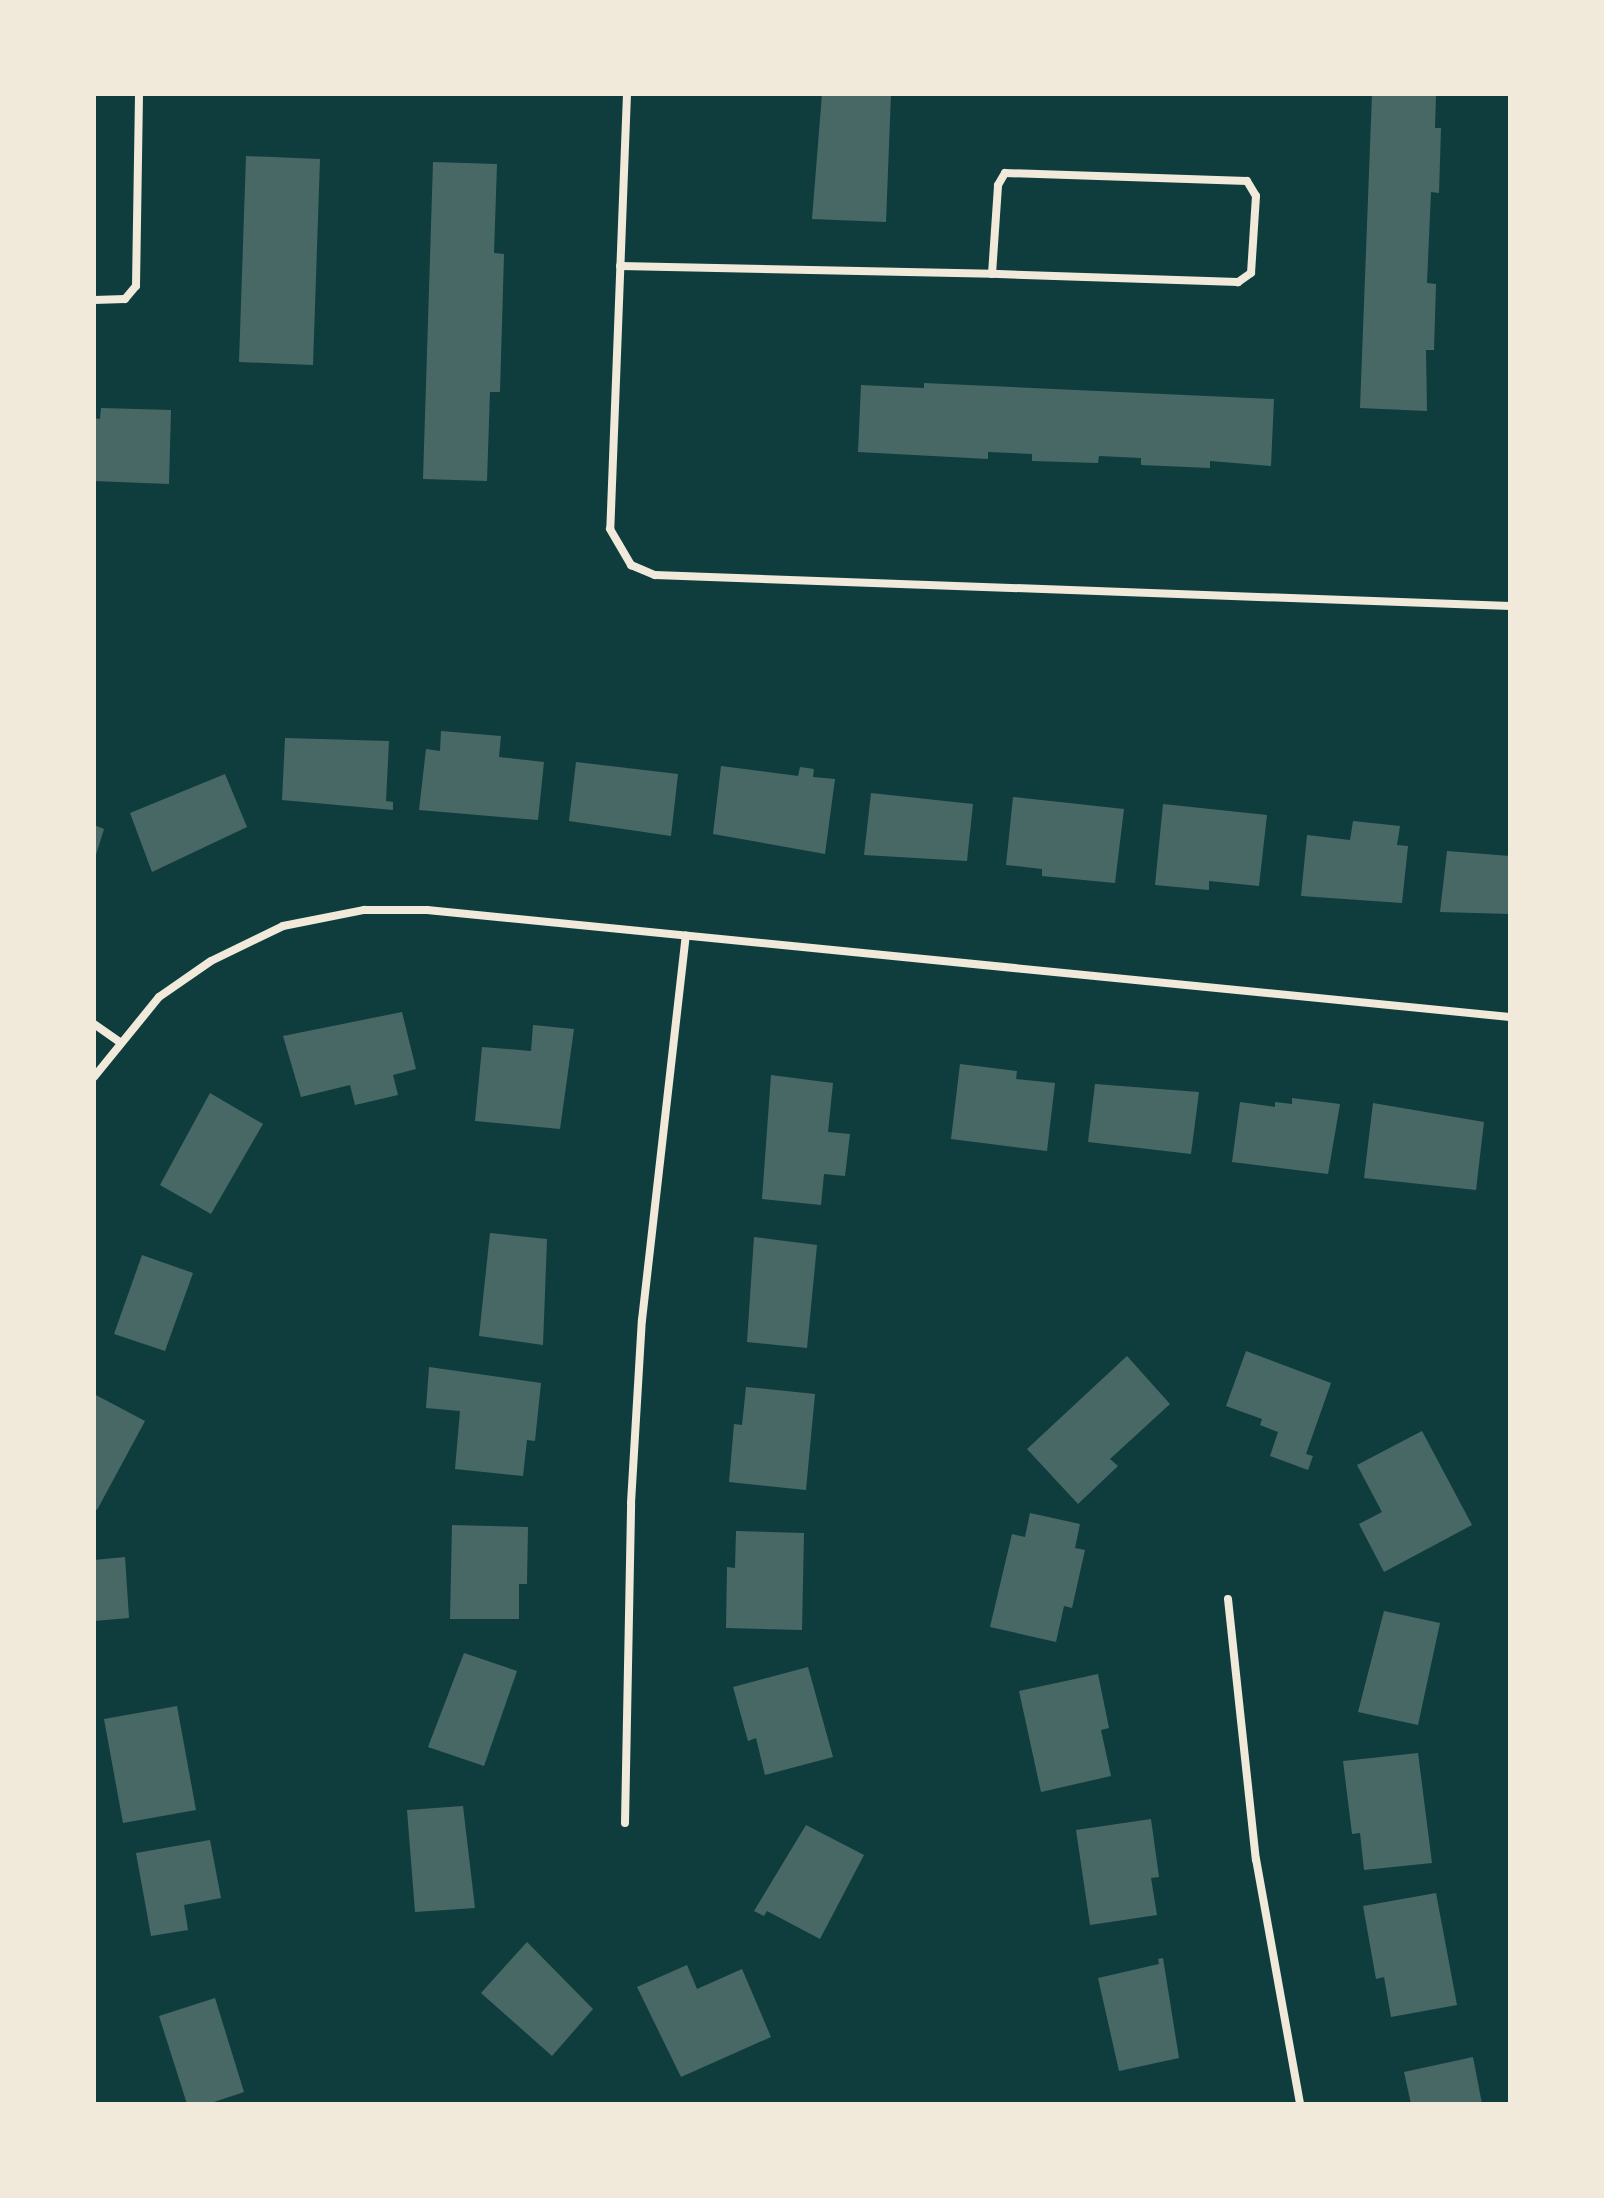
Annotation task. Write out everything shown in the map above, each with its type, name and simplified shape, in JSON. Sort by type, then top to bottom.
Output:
[{"type":"street","points":[[94,300],[125,299],[136,286],[139,94]]},
{"type":"street","points":[[627,94],[610,529],[625,558],[655,575],[1510,606]]},
{"type":"street","points":[[620,266],[1248,280],[1256,196],[1247,181],[1005,173],[998,185],[992,274]]},
{"type":"street","points":[[94,1077],[159,997],[211,961],[283,926],[324,916],[427,910],[1510,1017]]},
{"type":"street","points":[[625,1823],[631,1503],[642,1320],[686,936]]},
{"type":"street","points":[[94,1024],[120,1042]]},
{"type":"street","points":[[1228,1599],[1256,1859],[1300,2104]]},
{"type":"building","points":[[822,94],[891,94],[886,222],[812,219]]},
{"type":"building","points":[[1372,94],[1436,94],[1435,128],[1441,128],[1439,193],[1431,192],[1427,283],[1436,284],[1434,350],[1426,350],[1427,411],[1360,408]]},
{"type":"building","points":[[246,156],[320,159],[313,365],[239,362]]},
{"type":"building","points":[[433,162],[497,164],[494,253],[504,254],[500,392],[490,392],[487,481],[423,479]]},
{"type":"building","points":[[924,383],[1274,399],[1271,466],[1210,461],[1210,468],[1141,465],[1141,458],[1099,456],[1098,463],[1032,461],[1032,454],[988,452],[988,459],[858,452],[861,385],[924,388]]},
{"type":"building","points":[[101,408],[171,410],[169,484],[94,481],[94,418],[100,419]]},
{"type":"building","points":[[441,731],[501,736],[499,757],[544,762],[538,820],[419,810],[426,749],[440,751]]},
{"type":"building","points":[[285,738],[389,741],[386,801],[393,802],[393,810],[282,800]]},
{"type":"building","points":[[576,762],[678,774],[671,836],[569,821]]},
{"type":"building","points":[[721,766],[798,776],[800,767],[814,769],[813,777],[835,779],[825,854],[713,834]]},
{"type":"building","points":[[225,774],[247,827],[152,872],[130,813]]},
{"type":"building","points":[[871,793],[973,804],[967,861],[864,855]]},
{"type":"building","points":[[1013,797],[1124,809],[1115,883],[1042,876],[1042,869],[1006,865]]},
{"type":"building","points":[[1163,804],[1267,815],[1259,886],[1209,881],[1209,890],[1155,885]]},
{"type":"building","points":[[1353,821],[1400,826],[1397,845],[1408,846],[1402,903],[1301,896],[1307,835],[1350,840]]},
{"type":"building","points":[[94,825],[104,829],[95,858],[94,858]]},
{"type":"building","points":[[1447,851],[1510,856],[1510,914],[1440,912]]},
{"type":"building","points":[[402,1012],[416,1069],[393,1075],[398,1095],[355,1105],[350,1085],[301,1097],[283,1036]]},
{"type":"building","points":[[533,1025],[574,1029],[560,1129],[475,1121],[482,1047],[531,1051]]},
{"type":"building","points":[[960,1064],[1017,1071],[1016,1079],[1055,1083],[1047,1151],[951,1139]]},
{"type":"building","points":[[771,1075],[833,1083],[828,1132],[850,1134],[845,1176],[824,1174],[821,1205],[762,1199]]},
{"type":"building","points":[[1095,1084],[1199,1092],[1191,1154],[1088,1142]]},
{"type":"building","points":[[210,1093],[263,1124],[211,1214],[160,1185]]},
{"type":"building","points":[[1292,1098],[1340,1104],[1328,1174],[1232,1162],[1240,1102],[1275,1107],[1275,1102],[1292,1104]]},
{"type":"building","points":[[1373,1103],[1484,1122],[1476,1190],[1364,1178]]},
{"type":"building","points":[[490,1233],[547,1239],[543,1345],[479,1336]]},
{"type":"building","points":[[754,1237],[817,1245],[807,1348],[747,1342]]},
{"type":"building","points":[[142,1255],[193,1273],[165,1351],[114,1334]]},
{"type":"building","points":[[1246,1351],[1331,1383],[1306,1454],[1313,1456],[1308,1470],[1270,1456],[1278,1432],[1260,1425],[1262,1419],[1226,1406]]},
{"type":"building","points":[[1127,1356],[1170,1404],[1110,1459],[1118,1466],[1078,1504],[1027,1449]]},
{"type":"building","points":[[429,1367],[541,1383],[535,1441],[527,1440],[523,1476],[455,1469],[460,1411],[426,1408]]},
{"type":"building","points":[[746,1387],[815,1394],[806,1490],[729,1482],[734,1424],[742,1425]]},
{"type":"building","points":[[94,1394],[145,1421],[97,1510],[94,1508]]},
{"type":"building","points":[[1422,1431],[1472,1525],[1384,1572],[1359,1524],[1382,1512],[1357,1465]]},
{"type":"building","points":[[1030,1513],[1080,1524],[1075,1548],[1085,1550],[1072,1608],[1064,1606],[1056,1642],[990,1627],[1012,1534],[1025,1537]]},
{"type":"building","points":[[452,1525],[528,1527],[527,1584],[519,1584],[519,1619],[450,1619]]},
{"type":"building","points":[[736,1531],[804,1533],[802,1630],[726,1628],[727,1567],[735,1568]]},
{"type":"building","points":[[125,1557],[129,1618],[94,1621],[94,1560]]},
{"type":"building","points":[[1384,1611],[1440,1623],[1418,1725],[1358,1712]]},
{"type":"building","points":[[464,1653],[517,1671],[484,1766],[428,1747]]},
{"type":"building","points":[[808,1667],[833,1757],[765,1775],[756,1738],[748,1741],[733,1687]]},
{"type":"building","points":[[1098,1674],[1109,1728],[1101,1730],[1111,1776],[1041,1792],[1019,1691]]},
{"type":"building","points":[[177,1706],[196,1810],[123,1823],[104,1719]]},
{"type":"building","points":[[1418,1753],[1432,1863],[1364,1870],[1360,1833],[1352,1834],[1343,1761]]},
{"type":"building","points":[[463,1806],[475,1908],[415,1912],[407,1810]]},
{"type":"building","points":[[1151,1819],[1159,1877],[1151,1878],[1157,1915],[1090,1925],[1076,1830]]},
{"type":"building","points":[[806,1825],[864,1855],[820,1939],[767,1911],[764,1916],[754,1911]]},
{"type":"building","points":[[210,1840],[221,1898],[184,1905],[188,1930],[151,1936],[136,1853]]},
{"type":"building","points":[[1436,1893],[1457,2005],[1391,2017],[1384,1977],[1376,1979],[1363,1906]]},
{"type":"building","points":[[527,1942],[593,2009],[552,2056],[481,1993]]},
{"type":"building","points":[[1163,1958],[1179,2058],[1119,2071],[1098,1978],[1159,1964],[1158,1959]]},
{"type":"building","points":[[687,1965],[697,1989],[742,1969],[771,2037],[681,2077],[637,1987]]},
{"type":"building","points":[[215,1998],[244,2092],[208,2104],[187,2104],[159,2016]]},
{"type":"building","points":[[1473,2057],[1482,2104],[1411,2104],[1404,2072]]}]
